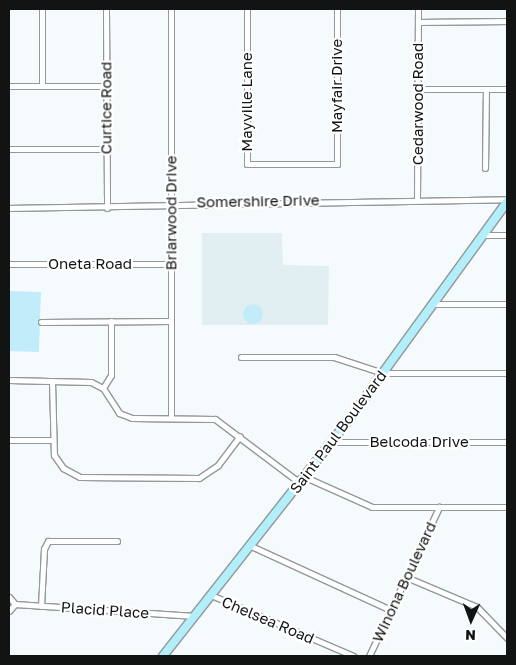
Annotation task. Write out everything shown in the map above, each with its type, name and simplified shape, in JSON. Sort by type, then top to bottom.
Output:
[{"type":"main road","name":"Saint Paul Boulevard","points":[[163,656],[331,442],[507,201]]},
{"type":"street","points":[[42,9],[42,86]]},
{"type":"street","name":"Curtice Road","points":[[106,9],[106,208]]},
{"type":"street","name":"Briarwood Drive","points":[[171,9],[171,418]]},
{"type":"street","name":"Mayville Lane","points":[[247,9],[247,164],[337,164]]},
{"type":"street","name":"Mayfair Drive","points":[[337,9],[337,164]]},
{"type":"street","name":"Cedarwood Road","points":[[417,200],[418,9]]},
{"type":"street","points":[[418,22],[507,21]]},
{"type":"street","points":[[9,86],[106,86]]},
{"type":"street","points":[[418,89],[507,89]]},
{"type":"street","points":[[485,168],[486,89]]},
{"type":"street","points":[[9,149],[106,149]]},
{"type":"street","name":"Somershire Drive","points":[[9,208],[106,208],[417,200],[507,201]]},
{"type":"street","points":[[483,235],[507,235]]},
{"type":"street","name":"Oneta Road","points":[[9,264],[171,264]]},
{"type":"street","points":[[433,304],[507,304]]},
{"type":"street","points":[[103,388],[111,375],[111,321]]},
{"type":"street","points":[[41,322],[171,321]]},
{"type":"street","points":[[240,357],[334,357],[383,373],[507,373]]},
{"type":"street","points":[[9,380],[91,382],[103,388],[114,407],[128,417],[215,419],[300,483]]},
{"type":"street","points":[[52,380],[51,440],[60,465],[80,477],[183,480],[212,471],[240,436]]},
{"type":"street","points":[[9,440],[51,440]]},
{"type":"street","name":"Belcoda Drive","points":[[331,442],[507,442]]},
{"type":"street","points":[[305,476],[372,507],[507,507]]},
{"type":"street","name":"Winona Boulevard","points":[[369,656],[439,507]]},
{"type":"street","points":[[41,606],[44,549],[48,541],[117,541]]},
{"type":"street","points":[[251,546],[391,610]]},
{"type":"street","points":[[406,577],[477,607],[507,638]]},
{"type":"street","name":"Chelsea Road","points":[[211,595],[352,656]]},
{"type":"street","points":[[9,597],[14,604],[9,611]]},
{"type":"street","name":"Placid Place","points":[[14,604],[195,616]]},
{"type":"shaded area","points":[[202,233],[282,233],[283,265],[329,266],[328,325],[202,325]]},
{"type":"shaded area","points":[[9,291],[41,292],[39,352],[9,351]]},
{"type":"shaded area","points":[[249,304],[257,304],[263,310],[263,318],[257,324],[249,324],[243,318],[243,310]]}]
